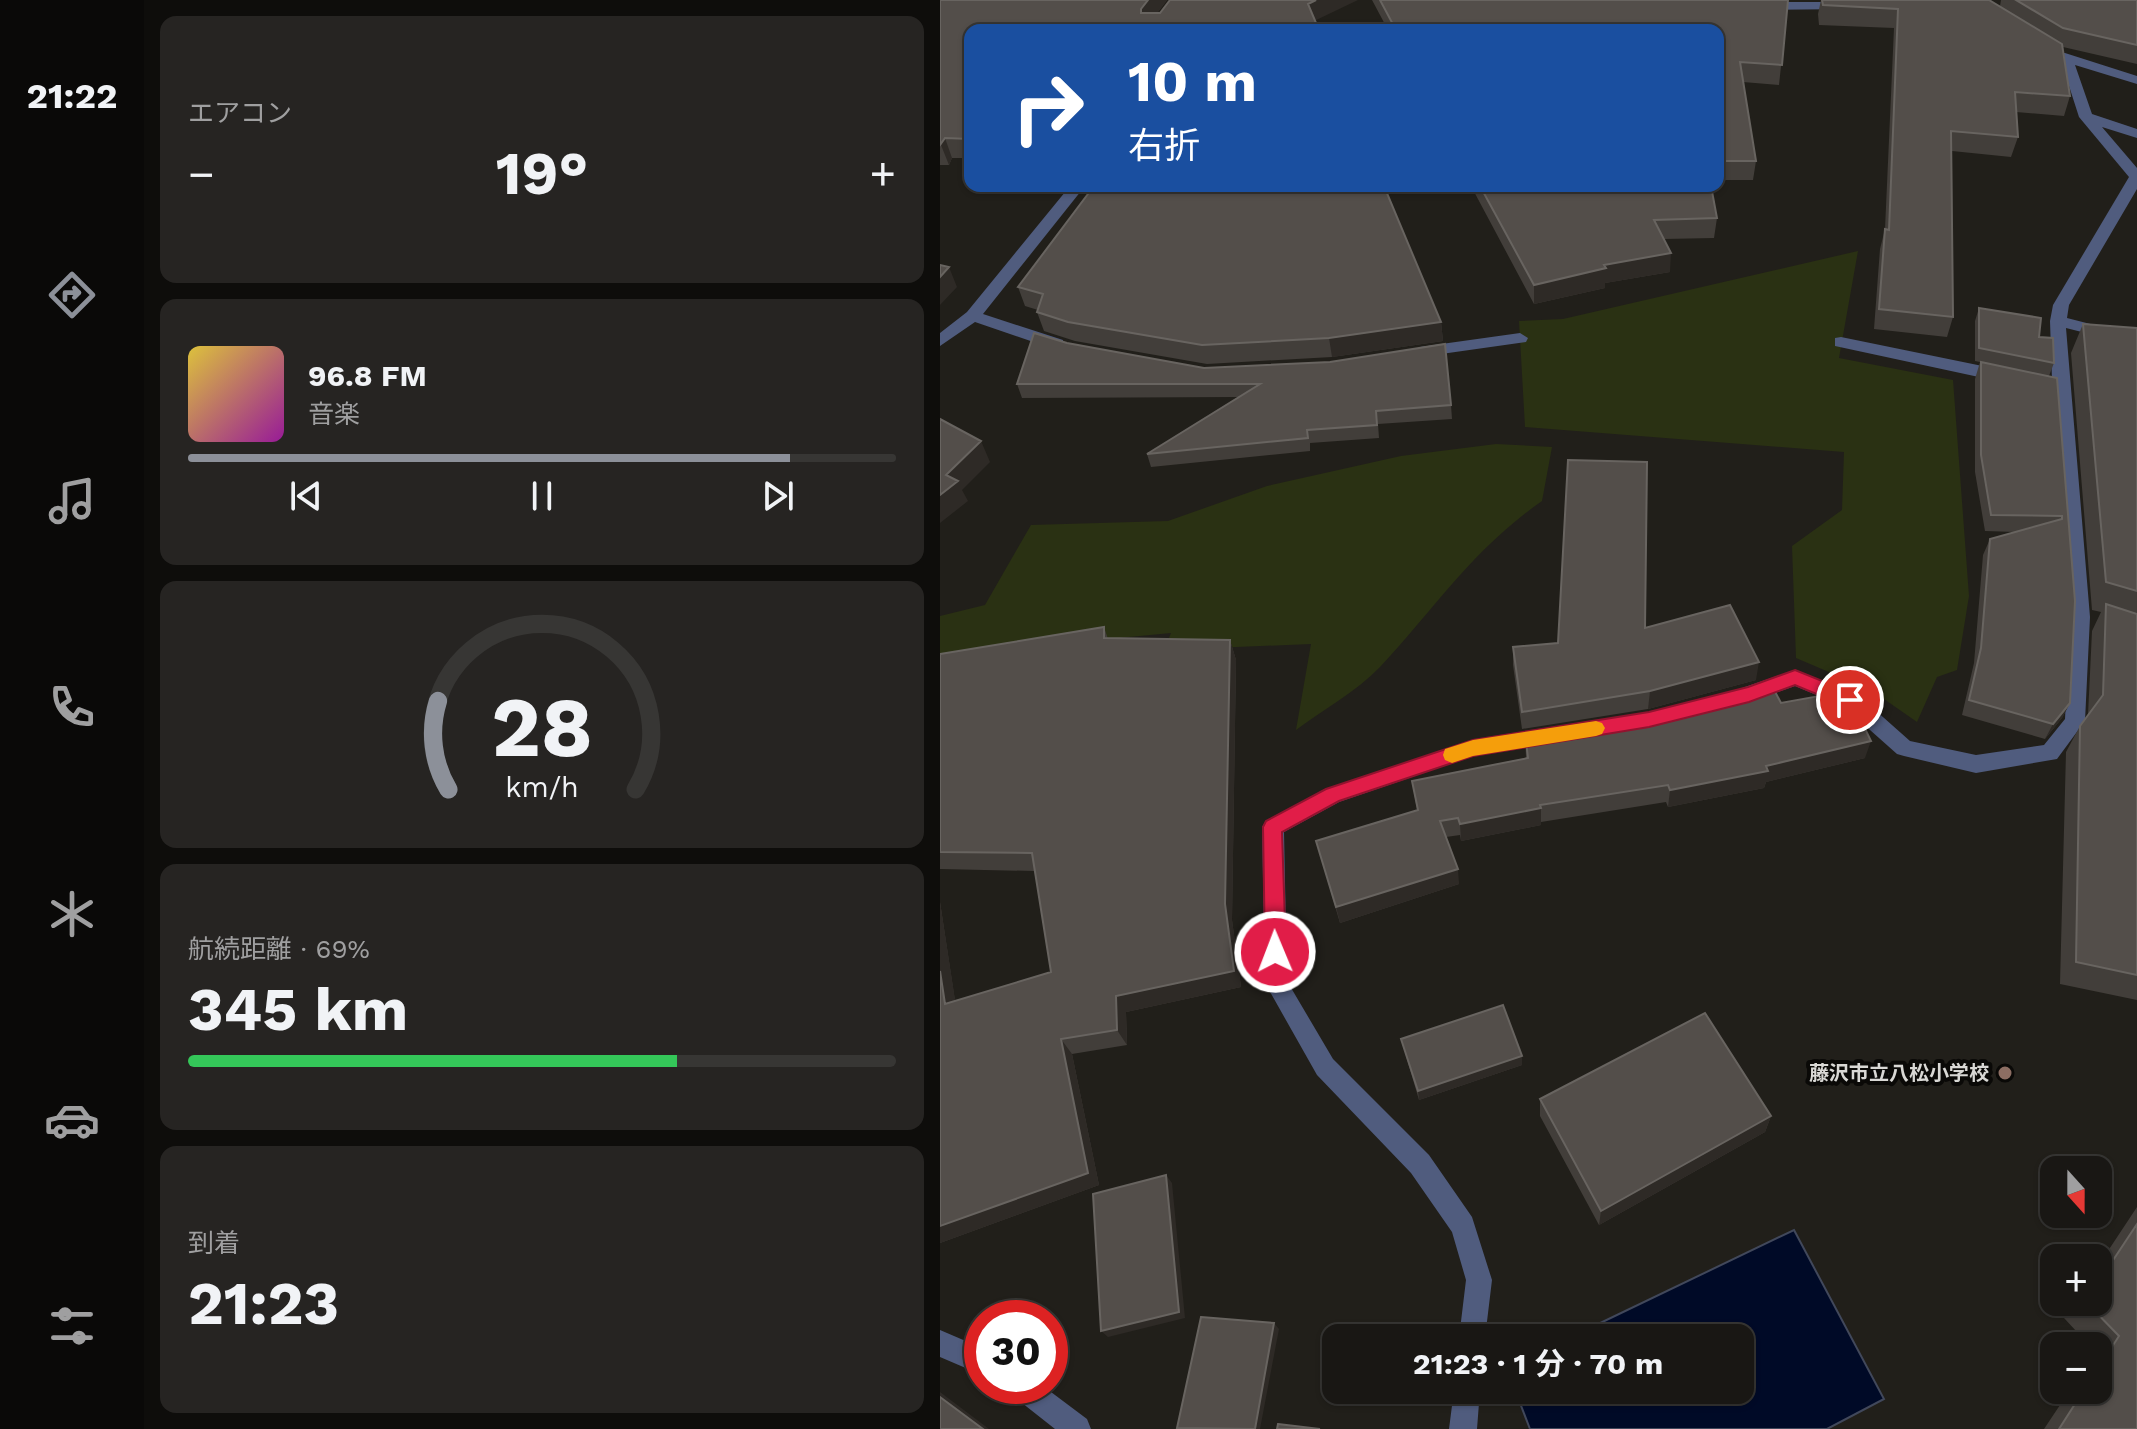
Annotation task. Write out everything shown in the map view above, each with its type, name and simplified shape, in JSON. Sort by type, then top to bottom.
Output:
[{"type":"street","points":[[1740,5],[1857,6]]},
{"type":"street","points":[[2043,46],[2067,61],[2137,80]]},
{"type":"street","points":[[1735,698],[1795,678],[1850,700],[1904,748],[1976,764],[2050,753],[2075,721],[2087,619],[2061,388],[2058,321],[2061,305],[2137,177],[2086,117],[2067,61]]},
{"type":"street","points":[[2086,117],[2137,134]]},
{"type":"street","points":[[940,341],[973,316],[1073,192]]},
{"type":"street","points":[[973,316],[1072,349]]},
{"type":"street","points":[[2058,321],[2137,341]]},
{"type":"street","points":[[1395,356],[1520,338]]},
{"type":"street","points":[[1841,342],[2061,388]]},
{"type":"street","points":[[1474,1324],[1479,1280],[1463,1226],[1420,1164],[1325,1067],[1276,983],[1273,827],[1332,795],[1473,748],[1576,731]]},
{"type":"street","points":[[940,1343],[964,1354]]},
{"type":"street","points":[[1044,1404],[1077,1429]]},
{"type":"street","points":[[1463,1429],[1466,1404]]},
{"type":"green space","points":[[1858,251],[1839,358],[1953,380],[1969,596],[1957,670],[1937,677],[1917,722],[1871,690],[1796,658],[1792,546],[1842,510],[1844,452],[1525,427],[1519,321],[1563,319]]},
{"type":"green space","points":[[1496,444],[1552,447],[1542,501],[1475,559],[1371,676],[1296,730],[1311,644],[1164,650],[1171,633],[940,655],[940,616],[985,605],[1031,525],[1168,521],[1267,486],[1401,456]]},
{"type":"water","points":[[1794,1230],[1884,1399],[1827,1429],[1530,1429],[1520,1404],[1754,1404],[1754,1324],[1598,1324]]},
{"type":"building","points":[[940,0],[1148,0],[1141,13],[1160,13],[1170,0],[1316,0],[1308,4],[1316,24],[964,24],[964,139],[945,138],[940,145]]},
{"type":"building","points":[[1380,0],[1788,0],[1782,65],[1740,62],[1756,161],[1724,161],[1724,24],[1393,24]]},
{"type":"building","points":[[1822,0],[1989,0],[2062,44],[2070,96],[2015,92],[2018,137],[1951,131],[1953,317],[1879,309],[1885,229],[1889,230],[1898,9],[1823,5]]},
{"type":"building","points":[[2016,0],[2137,0],[2137,45],[2063,28]]},
{"type":"building","points":[[1089,192],[1387,192],[1441,322],[1329,338],[1202,345],[1068,322],[1037,312],[1043,294],[1018,287]]},
{"type":"building","points":[[1483,192],[1712,192],[1717,218],[1654,220],[1671,253],[1604,265],[1606,268],[1534,285]]},
{"type":"building","points":[[940,265],[949,267],[940,277]]},
{"type":"building","points":[[1979,308],[2041,318],[2039,337],[2053,338],[2054,363],[1979,348]]},
{"type":"building","points":[[2083,324],[2137,328],[2137,591],[2106,582]]},
{"type":"building","points":[[1034,333],[1067,343],[1204,368],[1330,362],[1445,344],[1451,405],[1376,411],[1377,425],[1307,430],[1308,438],[1147,454],[1260,384],[1017,384]]},
{"type":"building","points":[[1981,362],[2057,378],[2075,601],[2070,703],[2053,724],[1969,700],[1981,648],[1990,539],[2062,519],[2062,516],[1991,515],[1981,455]]},
{"type":"building","points":[[940,419],[981,441],[946,475],[958,481],[940,495]]},
{"type":"building","points":[[1568,460],[1647,462],[1645,628],[1730,605],[1759,662],[1650,691],[1522,712],[1513,647],[1558,643]]},
{"type":"building","points":[[2106,604],[2137,614],[2137,975],[2076,962],[2080,726],[2103,695]]},
{"type":"building","points":[[1104,627],[1104,638],[1230,640],[1225,904],[1234,971],[1116,996],[1117,1030],[1061,1039],[1088,1173],[940,1226],[940,971],[945,1004],[1051,972],[1032,853],[940,852],[940,654]]},
{"type":"building","points":[[1770,682],[1781,703],[1847,691],[1871,741],[1766,766],[1768,771],[1670,790],[1668,785],[1540,805],[1541,808],[1460,824],[1458,818],[1440,821],[1458,869],[1336,907],[1316,841],[1418,810],[1412,781],[1528,758],[1525,733],[1652,713]]},
{"type":"building","points":[[1503,1005],[1522,1056],[1418,1091],[1401,1039]]},
{"type":"building","points":[[1705,1013],[1771,1116],[1601,1211],[1540,1099]]},
{"type":"building","points":[[1166,1175],[1179,1312],[1101,1331],[1093,1194]]},
{"type":"building","points":[[2137,1224],[2137,1429],[2059,1429],[2075,1404],[2112,1404],[2112,1347],[2119,1336],[2100,1316],[2112,1316],[2112,1262]]},
{"type":"building","points":[[1201,1317],[1274,1323],[1255,1429],[1177,1428]]},
{"type":"building","points":[[940,1397],[983,1429],[940,1429]]},
{"type":"building","points":[[1278,1424],[1320,1429],[1277,1429]]},
{"type":"slow traffic","points":[[1452,755],[1473,748],[1596,728]]},
{"type":"place","name":"藤沢市立八松小学校","points":[[2005,1073]]},
{"type":"route","points":[[1275,952],[1273,827],[1332,795],[1473,748],[1649,720],[1749,694],[1795,678],[1850,700]]}]
